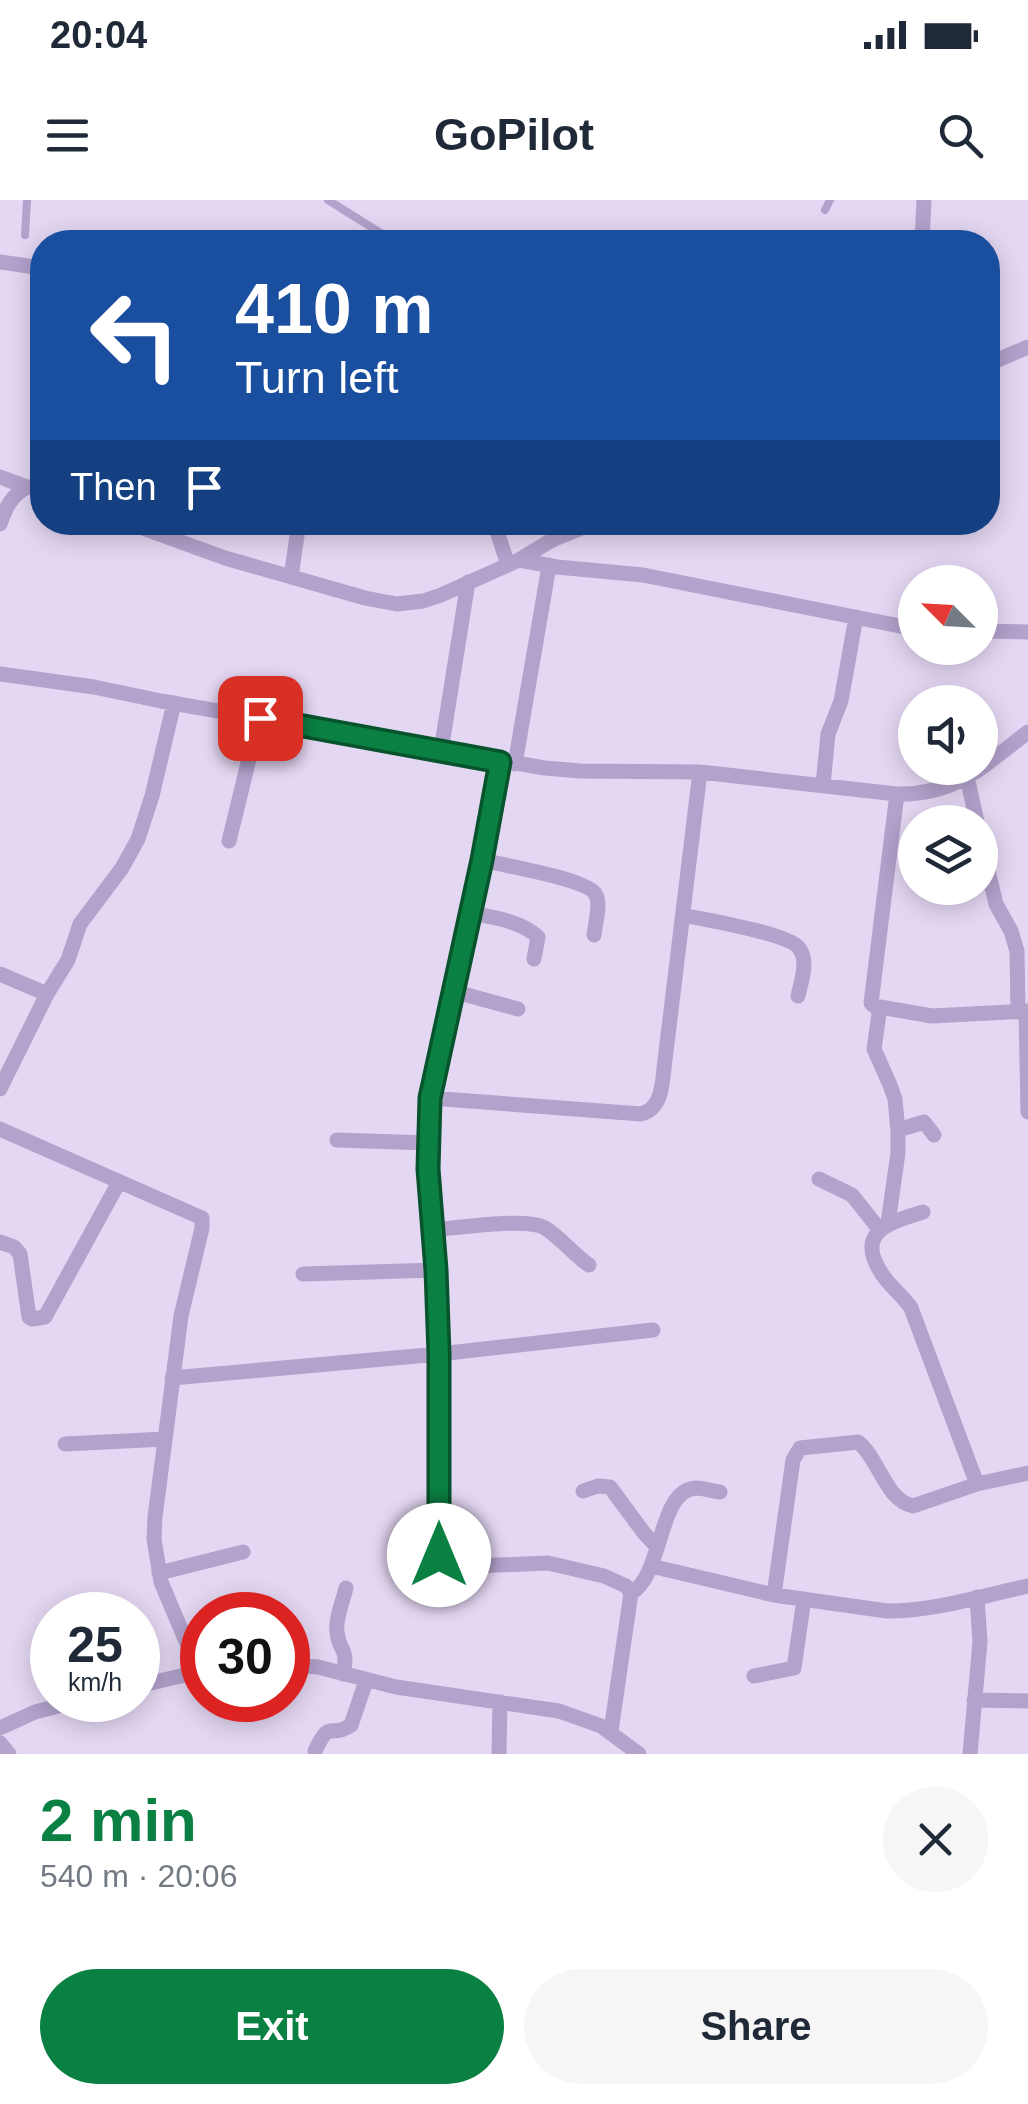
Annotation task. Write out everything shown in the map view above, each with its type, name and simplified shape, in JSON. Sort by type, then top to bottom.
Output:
[{"type":"street","points":[[923,230],[924,200]]},
{"type":"street","points":[[0,262],[30,266]]},
{"type":"street","points":[[1000,359],[1028,347]]},
{"type":"street","points":[[0,477],[30,486]]},
{"type":"street","points":[[0,524],[17,492],[30,489]]},
{"type":"street","points":[[160,535],[291,577],[398,604],[431,598],[514,563],[564,535]]},
{"type":"street","points":[[291,577],[297,535]]},
{"type":"street","points":[[500,535],[514,563]]},
{"type":"street","points":[[514,563],[643,575],[898,626]]},
{"type":"street","points":[[549,566],[430,1098],[429,1200],[439,1354],[439,1555],[443,1564],[452,1567],[554,1564],[604,1576],[626,1586],[630,1593],[610,1731]]},
{"type":"street","points":[[441,750],[468,582]]},
{"type":"street","points":[[823,784],[828,734],[841,701],[856,617]]},
{"type":"street","points":[[998,631],[1028,632]]},
{"type":"street","points":[[0,674],[124,692],[508,763],[580,771],[700,772],[897,794],[936,791],[949,785]]},
{"type":"street","points":[[0,1089],[71,953],[80,924],[122,868],[138,839],[174,703]]},
{"type":"street","points":[[229,841],[260,718]]},
{"type":"street","points":[[998,754],[1028,732]]},
{"type":"street","points":[[430,1098],[641,1114],[658,1103],[700,772]]},
{"type":"street","points":[[897,794],[870,1000],[874,1006],[932,1016],[1024,1012]]},
{"type":"street","points":[[482,860],[575,881],[590,888],[597,903],[594,935]]},
{"type":"street","points":[[997,905],[1017,950],[1028,1112]]},
{"type":"street","points":[[470,913],[516,924],[535,933],[534,958]]},
{"type":"street","points":[[683,915],[776,936],[796,945],[804,968],[798,996]]},
{"type":"street","points":[[0,974],[47,994]]},
{"type":"street","points":[[452,992],[518,1009]]},
{"type":"street","points":[[880,1007],[874,1050],[890,1085],[898,1153],[884,1226],[874,1238],[874,1259],[886,1280],[911,1308],[978,1484]]},
{"type":"street","points":[[898,1130],[924,1122],[934,1135]]},
{"type":"street","points":[[0,1129],[202,1218],[181,1316],[155,1518],[159,1574],[180,1623]]},
{"type":"street","points":[[336,1140],[428,1143]]},
{"type":"street","points":[[819,1179],[852,1195],[884,1226]]},
{"type":"street","points":[[0,1242],[20,1254],[29,1316],[45,1317],[119,1182]]},
{"type":"street","points":[[884,1226],[923,1212]]},
{"type":"street","points":[[432,1230],[537,1224],[588,1265]]},
{"type":"street","points":[[303,1274],[436,1270]]},
{"type":"street","points":[[172,1378],[653,1330]]},
{"type":"street","points":[[65,1444],[165,1439]]},
{"type":"street","points":[[774,1595],[793,1460],[800,1448],[858,1442],[894,1494],[907,1506],[1028,1472]]},
{"type":"street","points":[[583,1491],[610,1487],[657,1546]]},
{"type":"street","points":[[630,1593],[646,1580],[666,1518],[682,1494],[696,1488],[720,1492]]},
{"type":"street","points":[[159,1574],[243,1552]]},
{"type":"street","points":[[651,1566],[774,1595],[887,1611],[905,1611],[1028,1586]]},
{"type":"street","points":[[342,1674],[346,1654],[337,1628],[346,1588]]},
{"type":"street","points":[[970,1754],[980,1642],[977,1597]]},
{"type":"street","points":[[754,1676],[794,1668],[804,1599]]},
{"type":"street","points":[[310,1666],[396,1688],[558,1711],[610,1731],[639,1754]]},
{"type":"street","points":[[315,1751],[324,1733],[351,1726],[366,1681]]},
{"type":"street","points":[[974,1700],[1028,1701]]},
{"type":"street","points":[[499,1754],[500,1702]]},
{"type":"street","points":[[0,1728],[30,1714]]},
{"type":"street","points":[[0,1743],[9,1754]]},
{"type":"lane","points":[[24,235],[28,200]]},
{"type":"lane","points":[[328,200],[377,230]]},
{"type":"lane","points":[[825,210],[830,200]]},
{"type":"lane","points":[[550,535],[552,540]]},
{"type":"route","points":[[260,718],[500,762],[430,1098],[429,1200],[439,1354],[439,1555]]}]
